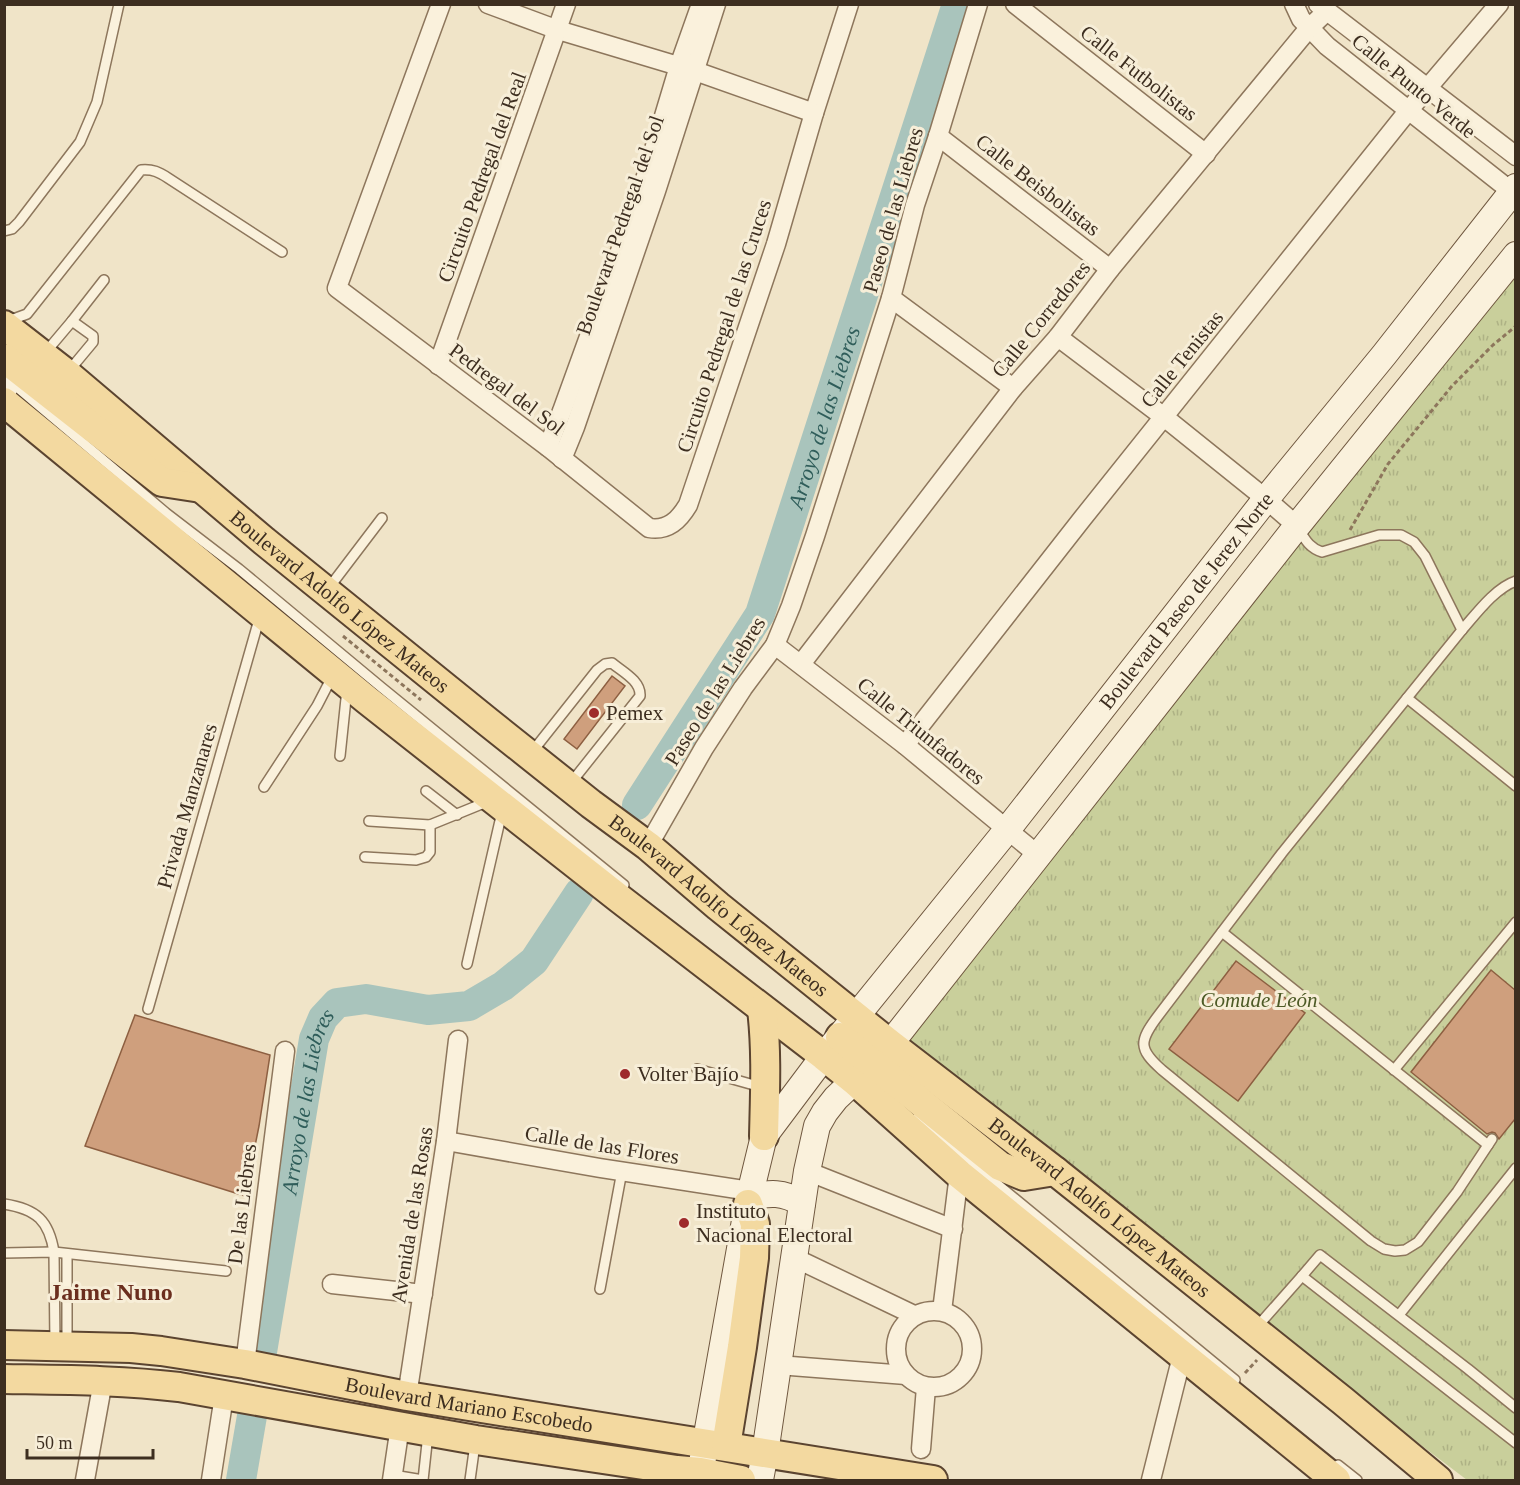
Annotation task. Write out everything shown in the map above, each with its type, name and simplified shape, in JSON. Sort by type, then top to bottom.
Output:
[{"type":"main road","name":"Boulevard Paseo de Jerez Norte","points":[[764,1136],[835,1042],[1007,830],[1266,499],[1514,191]]},
{"type":"main road","name":"Boulevard Paseo de Jerez Norte","points":[[760,1480],[807,1171],[817,1126],[825,1112],[836,1098],[868,1068],[1297,526],[1515,255]]},
{"type":"main road","name":"Boulevard Adolfo López Mateos","points":[[16,353],[67,374],[326,591],[591,804],[648,846],[718,906],[835,1042],[1000,1166],[1024,1176],[1055,1171],[1343,1401],[1438,1480]]},
{"type":"main road","name":"Boulevard Adolfo López Mateos","points":[[16,353],[261,612],[558,850],[627,896],[762,1009],[835,1042],[868,1068],[959,1174],[1182,1356],[1334,1475]]},
{"type":"main road","points":[[16,353],[162,482],[201,488]]},
{"type":"main road","points":[[716,1445],[749,1198],[764,1136],[765,1038],[762,1009]]},
{"type":"main road","points":[[749,1198],[775,1194],[791,1197],[802,1203]]},
{"type":"main road","points":[[699,1476],[716,1445],[742,1347],[754,1258],[755,1224],[749,1198]]},
{"type":"main road","points":[[754,1258],[761,1263],[772,1265],[795,1258]]},
{"type":"main road","name":"Boulevard Mariano Escobedo","points":[[4,1345],[141,1349],[245,1364],[407,1396],[933,1480]]},
{"type":"main road","name":"Boulevard Mariano Escobedo","points":[[4,1378],[147,1383],[179,1387],[476,1440],[665,1468],[699,1476],[741,1480]]},
{"type":"street","name":"Pedregal del Sol","points":[[441,4],[337,288],[548,447],[649,528]]},
{"type":"street","points":[[488,4],[558,30],[687,69],[814,113]]},
{"type":"street","name":"Circuito Pedregal del Real","points":[[438,365],[566,4]]},
{"type":"street","name":"Boulevard Pedregal del Sol","points":[[562,459],[575,427],[687,69],[700,4]]},
{"type":"street","name":"Boulevard Pedregal del Sol","points":[[548,447],[687,69],[716,4]]},
{"type":"street","name":"Circuito Pedregal de las Cruces","points":[[649,528],[664,528],[673,524],[688,505],[776,244],[849,4]]},
{"type":"street","name":"Paseo de las Liebres","points":[[648,846],[704,748],[743,688],[775,645],[791,606],[891,298],[915,205],[978,4]]},
{"type":"street","name":"Calle Futbolistas","points":[[1015,4],[1206,154]]},
{"type":"street","name":"Calle Tenistas","points":[[905,745],[1082,519],[1408,111],[1499,4]]},
{"type":"street","name":"Calle Punto Verde","points":[[1294,5],[1301,19],[1327,46],[1514,191]]},
{"type":"street","name":"Calle Corredores","points":[[801,664],[1013,388],[1058,337],[1110,269],[1309,28],[1322,8]]},
{"type":"street","name":"Calle Punto Verde","points":[[1322,8],[1515,156]]},
{"type":"street","name":"Calle Beisbolistas","points":[[938,136],[1110,269]]},
{"type":"street","points":[[891,298],[1013,388]]},
{"type":"street","points":[[1058,337],[1164,417],[1297,526]]},
{"type":"street","name":"Calle Triunfadores","points":[[775,645],[905,745],[1038,855]]},
{"type":"street","name":"Avenida de las Rosas","points":[[407,1396],[446,1141],[458,1040]]},
{"type":"street","name":"De las Liebres","points":[[245,1364],[285,1051]]},
{"type":"street","name":"Calle de las Flores","points":[[446,1141],[622,1172],[749,1198]]},
{"type":"street","points":[[807,1171],[952,1229]]},
{"type":"street","points":[[942,1311],[959,1174]]},
{"type":"street","points":[[795,1258],[915,1315]]},
{"type":"street","points":[[332,1284],[423,1294]]},
{"type":"street","points":[[928,1311],[942,1311],[960,1320],[971,1337],[972,1357],[963,1375],[946,1385],[926,1387],[906,1375],[897,1360],[896,1343],[902,1327],[915,1315],[928,1311]]},
{"type":"street","points":[[1151,1480],[1182,1356]]},
{"type":"street","points":[[778,1365],[906,1375]]},
{"type":"street","points":[[85,1480],[103,1381]]},
{"type":"street","points":[[921,1449],[926,1387]]},
{"type":"street","points":[[211,1480],[224,1396]]},
{"type":"street","points":[[393,1478],[400,1426]]},
{"type":"lane","points":[[4,231],[12,229],[19,222],[80,142],[97,102],[119,4]]},
{"type":"lane","points":[[16,353],[141,170],[157,171],[282,252]]},
{"type":"lane","points":[[16,353],[72,321],[104,280]]},
{"type":"lane","points":[[67,374],[93,342],[93,336],[72,321]]},
{"type":"lane","points":[[16,353],[166,513],[239,569],[627,896]]},
{"type":"lane","points":[[326,591],[382,518]]},
{"type":"lane","points":[[1297,526],[1310,546],[1322,552],[1379,535],[1401,535],[1414,542],[1425,556],[1462,630]]},
{"type":"lane","points":[[1222,932],[1394,1070],[1490,1142],[1457,1192],[1418,1242],[1405,1250],[1384,1249],[1371,1240],[1162,1071],[1144,1050],[1144,1038],[1150,1026],[1282,853],[1462,630],[1500,590],[1515,581]]},
{"type":"lane","name":"Privada Manzanares","points":[[148,1009],[261,612]]},
{"type":"lane","points":[[530,755],[597,670],[605,664],[612,663],[621,670],[637,683],[640,696],[569,786]]},
{"type":"lane","points":[[340,756],[341,678]]},
{"type":"lane","points":[[264,787],[317,706],[341,678]]},
{"type":"lane","points":[[1407,698],[1515,786]]},
{"type":"lane","points":[[426,791],[457,814]]},
{"type":"lane","points":[[369,821],[430,825],[457,814],[499,803],[467,964]]},
{"type":"lane","points":[[365,856],[416,860],[426,857],[430,852],[430,825]]},
{"type":"lane","points":[[1394,1070],[1515,922]]},
{"type":"lane","points":[[697,1069],[765,1088]]},
{"type":"lane","points":[[908,1111],[1246,1389]]},
{"type":"lane","points":[[1399,1315],[1515,1168]]},
{"type":"lane","points":[[600,1289],[622,1172]]},
{"type":"lane","points":[[4,1204],[35,1213],[46,1225],[54,1252],[61,1346]]},
{"type":"lane","points":[[4,1253],[54,1252],[226,1271]]},
{"type":"lane","points":[[61,1346],[67,1254]]},
{"type":"lane","points":[[1262,1336],[1302,1276],[1320,1255],[1515,1408]]},
{"type":"lane","points":[[1302,1276],[1515,1443]]},
{"type":"lane","points":[[393,1478],[423,1480],[429,1432]]},
{"type":"lane","points":[[470,1480],[476,1440]]},
{"type":"lane","points":[[1334,1475],[1357,1480]]},
{"type":"path","points":[[1340,547],[1388,464],[1452,386],[1515,326]]},
{"type":"path","points":[[341,634],[424,703]]},
{"type":"path","points":[[1237,1382],[1262,1336]]},
{"type":"green space","name":"Comude León","points":[[1515,267],[1515,1480],[1467,1480],[894,1046]]},
{"type":"building","name":"Pemex","points":[[612,676],[625,686],[577,749],[564,739]]},
{"type":"building","points":[[1236,961],[1305,1013],[1238,1101],[1169,1049]]},
{"type":"building","points":[[1491,970],[1515,990],[1515,1119],[1499,1139],[1495,1133],[1487,1134],[1411,1072]]},
{"type":"building","points":[[135,1015],[270,1055],[245,1196],[85,1146]]},
{"type":"waterway","name":"Arroyo de las Liebres","points":[[637,805],[760,614],[957,4]]},
{"type":"waterway","name":"Arroyo de las Liebres","points":[[262,1352],[314,1039],[323,1018],[337,1003],[366,999],[428,1010],[469,1006],[503,986],[534,961],[579,893]]},
{"type":"waterway","name":"Arroyo de las Liebres","points":[[241,1480],[252,1416]]},
{"type":"place","name":"Pemex","points":[[594,713]]},
{"type":"place","name":"Volter Bajío","points":[[625,1074]]},
{"type":"place","name":"Instituto Nacional Electoral","points":[[684,1223]]},
{"type":"district","name":"Jaime Nuno","points":[[111,1292]]}]
